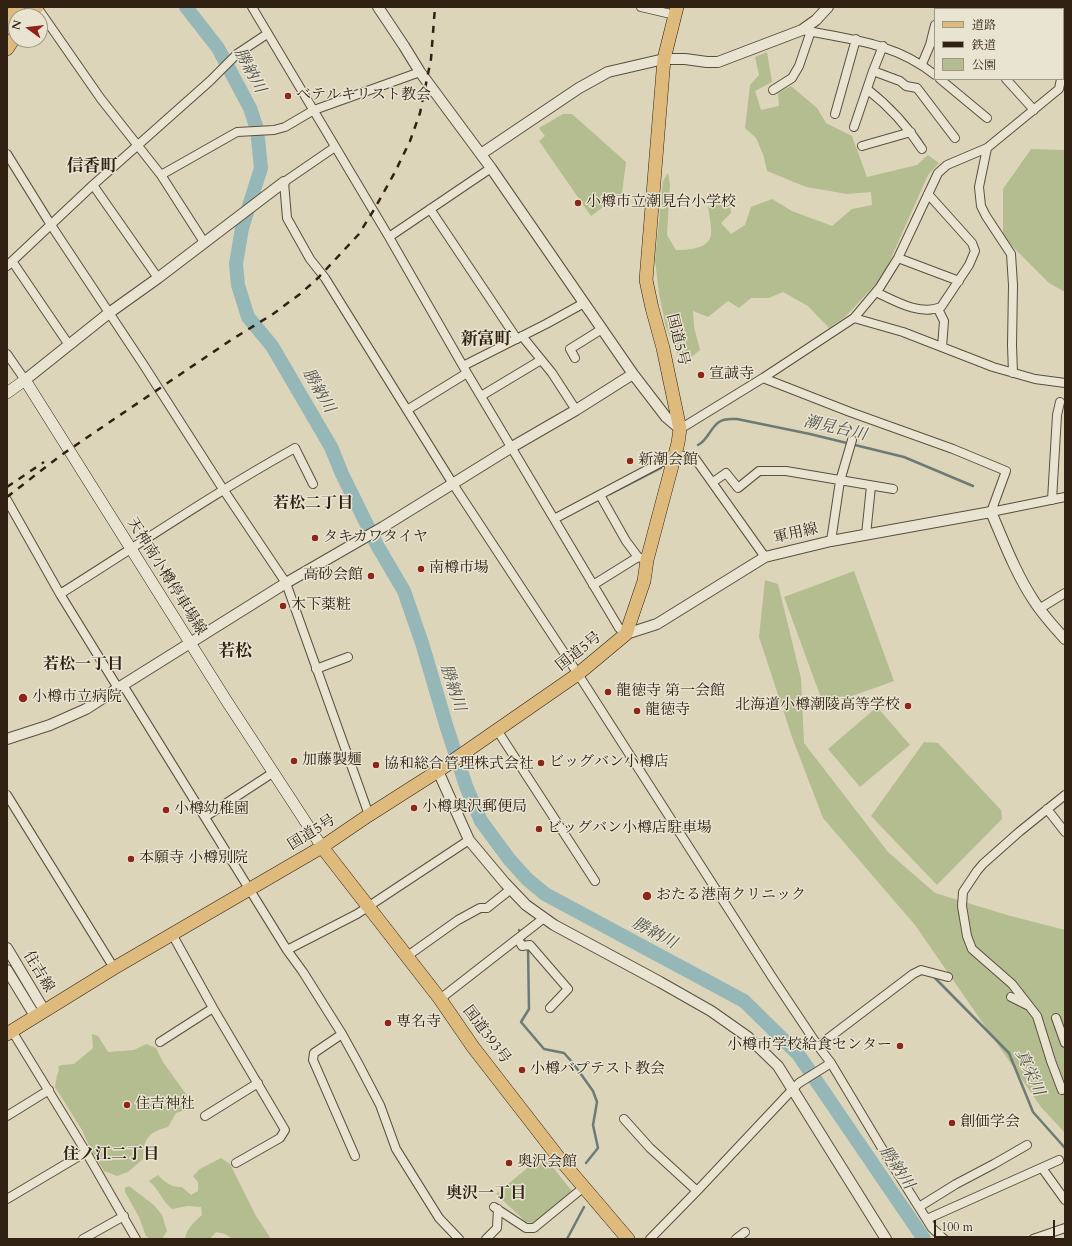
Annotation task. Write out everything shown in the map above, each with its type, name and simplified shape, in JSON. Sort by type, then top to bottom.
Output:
[{"type":"main road","points":[[7,20],[18,7]]},
{"type":"main road","name":"国道5号","points":[[9,1032],[114,968],[322,847],[438,771],[578,674],[626,634],[644,580],[643,558],[675,455],[680,429],[664,348],[652,308],[646,280],[664,59],[676,11]]},
{"type":"main road","points":[[7,393],[25,380]]},
{"type":"main road","name":"天神南小樽停車場線","points":[[25,380],[226,700],[322,847]]},
{"type":"main road","name":"国道393号","points":[[322,847],[440,999],[477,1051],[584,1187],[628,1239]]},
{"type":"street","points":[[37,7],[101,99],[161,175],[204,242]]},
{"type":"street","points":[[252,7],[593,585],[619,628],[626,634]]},
{"type":"street","points":[[378,7],[420,72],[491,168],[633,374],[666,417],[680,429],[763,378],[854,318],[876,292],[898,258],[938,173],[946,165],[987,148],[1059,89],[1061,80]]},
{"type":"street","points":[[641,7],[676,11]]},
{"type":"street","points":[[481,154],[579,88],[608,72],[664,59],[718,62],[806,31],[828,7]]},
{"type":"street","points":[[806,31],[883,46],[922,64],[934,74]]},
{"type":"street","points":[[773,90],[792,78],[799,66],[806,31]]},
{"type":"street","points":[[922,64],[934,31]]},
{"type":"street","points":[[69,345],[9,264],[210,81],[237,54],[267,34]]},
{"type":"street","points":[[835,114],[856,40]]},
{"type":"street","points":[[854,127],[872,71],[883,46]]},
{"type":"street","points":[[872,71],[900,81],[906,86],[917,88],[955,138]]},
{"type":"street","points":[[161,175],[237,132],[274,130],[285,127],[314,110],[420,72]]},
{"type":"street","points":[[1007,80],[1034,110]]},
{"type":"street","points":[[945,81],[987,118]]},
{"type":"street","points":[[867,89],[889,107],[911,132],[922,149]]},
{"type":"street","points":[[862,146],[911,132]]},
{"type":"street","points":[[7,354],[25,380],[109,313],[158,278],[231,221],[335,147]]},
{"type":"street","points":[[987,148],[979,187],[981,206],[1010,254],[1013,285],[1013,373]]},
{"type":"street","points":[[7,154],[51,225],[286,583],[369,815]]},
{"type":"street","points":[[389,237],[491,168]]},
{"type":"street","points":[[284,182],[287,218],[310,259],[325,278],[453,484],[578,674],[772,977],[818,1046],[932,1228],[944,1239]]},
{"type":"street","points":[[94,185],[158,278]]},
{"type":"street","points":[[876,292],[921,310],[938,309],[941,307],[969,265],[975,251],[972,243],[928,194]]},
{"type":"street","points":[[430,209],[520,338],[552,373],[576,410]]},
{"type":"street","points":[[898,258],[958,281]]},
{"type":"street","points":[[407,410],[465,370],[584,303]]},
{"type":"street","points":[[938,309],[944,321],[942,347]]},
{"type":"street","points":[[854,318],[904,332],[992,367],[1035,379],[1065,383]]},
{"type":"street","points":[[576,358],[570,349],[602,329]]},
{"type":"street","points":[[481,396],[541,360]]},
{"type":"street","points":[[7,739],[50,725],[86,709],[120,686],[286,583],[383,527],[633,374]]},
{"type":"street","points":[[763,378],[850,412],[953,449],[1006,471],[991,512],[1020,575],[1039,609],[1065,639]]},
{"type":"street","points":[[1052,500],[1057,415],[1060,402]]},
{"type":"street","points":[[831,541],[840,481],[851,443]]},
{"type":"street","points":[[60,594],[224,489],[295,448],[313,484]]},
{"type":"street","points":[[554,518],[602,497],[675,455],[694,457],[765,557]]},
{"type":"street","points":[[713,482],[726,473],[738,488],[759,471],[786,471],[893,489]]},
{"type":"street","points":[[866,535],[871,486]]},
{"type":"street","points":[[593,585],[643,558],[626,541],[602,497]]},
{"type":"street","points":[[991,512],[1065,498]]},
{"type":"street","points":[[7,500],[60,594],[205,817],[287,950],[303,972],[342,1034],[380,1106],[396,1149],[439,1218],[460,1239]]},
{"type":"street","name":"軍用線","points":[[626,634],[658,624],[765,557],[831,541],[991,512]]},
{"type":"street","points":[[1039,609],[1065,593]]},
{"type":"street","points":[[316,669],[348,657]]},
{"type":"street","points":[[497,730],[595,881]]},
{"type":"street","points":[[438,771],[469,840],[526,905],[544,918],[711,1012],[748,1037],[778,1066],[795,1086],[886,1239]]},
{"type":"street","points":[[205,817],[274,772]]},
{"type":"street","points":[[7,795],[114,968]]},
{"type":"street","points":[[1064,1092],[1050,1061],[1037,1016],[1012,984],[972,949],[966,931],[962,906],[963,892],[977,871],[1019,832],[1065,795]]},
{"type":"street","points":[[1047,809],[1065,832]]},
{"type":"street","points":[[287,950],[369,907],[469,840]]},
{"type":"street","points":[[406,957],[458,920],[480,908],[487,908],[511,889]]},
{"type":"street","points":[[440,999],[544,918]]},
{"type":"street","points":[[172,934],[213,1008],[286,1130],[280,1138],[236,1163]]},
{"type":"street","points":[[518,939],[522,946],[530,945],[568,989],[550,1008]]},
{"type":"street","name":"住吉線","points":[[7,948],[39,1013]]},
{"type":"street","name":"住吉線","points":[[7,970],[39,1013]]},
{"type":"street","points":[[818,1046],[913,974],[921,970],[948,977]]},
{"type":"street","points":[[1011,997],[1030,1007]]},
{"type":"street","points":[[160,1042],[213,1008]]},
{"type":"street","points":[[1056,1018],[1065,1043]]},
{"type":"street","points":[[9,1032],[49,1090],[124,1216],[136,1239]]},
{"type":"street","points":[[342,1034],[314,1053],[313,1060],[355,1156]]},
{"type":"street","points":[[650,1239],[698,1191],[795,1086],[829,1064]]},
{"type":"street","points":[[205,1116],[258,1083]]},
{"type":"street","points":[[7,1116],[49,1090]]},
{"type":"street","points":[[624,1120],[650,1148],[698,1191]]},
{"type":"street","points":[[919,1207],[956,1184],[1027,1145]]},
{"type":"street","points":[[7,1199],[86,1152]]},
{"type":"street","points":[[927,1220],[1060,1160]]},
{"type":"street","points":[[1042,1168],[1065,1200]]},
{"type":"street","points":[[486,1239],[497,1228],[496,1208],[526,1228],[534,1228],[584,1187]]},
{"type":"street","points":[[83,1239],[124,1216]]},
{"type":"street","points":[[1036,1239],[1065,1228]]},
{"type":"street","points":[[736,1239],[745,1232]]},
{"type":"green space","points":[[987,7],[1043,7],[1043,8]]},
{"type":"green space","points":[[767,52],[772,82],[755,91],[761,110],[779,106],[778,93],[791,86],[817,108],[826,123],[852,136],[867,177],[917,165],[928,155],[939,163],[928,175],[883,276],[845,317],[829,328],[808,306],[783,292],[769,298],[751,298],[739,308],[728,301],[708,317],[693,311],[694,327],[700,350],[690,358],[679,357],[666,327],[659,294],[655,260],[663,181],[668,173],[670,184],[667,235],[676,250],[697,248],[709,240],[711,229],[708,206],[730,204],[731,213],[721,223],[731,234],[745,225],[751,207],[772,199],[792,211],[832,226],[852,209],[872,205],[871,192],[847,194],[806,187],[767,171],[763,154],[756,138],[745,128],[750,85],[759,75],[755,57]]},
{"type":"green space","points":[[563,114],[572,114],[626,162],[622,193],[591,216],[539,141],[545,136],[539,128]]},
{"type":"green space","points":[[1031,149],[1065,150],[1065,292],[1049,283],[1003,237],[1003,189]]},
{"type":"green space","points":[[854,571],[894,681],[824,706],[784,597]]},
{"type":"green space","points":[[765,580],[778,584],[801,678],[804,743],[888,852],[935,893],[1007,915],[1065,930],[1065,1133],[1041,1107],[915,925],[823,818],[792,737],[759,637]]},
{"type":"green space","points":[[877,707],[910,745],[860,787],[828,749]]},
{"type":"green space","points":[[924,742],[938,743],[1001,810],[1002,819],[937,885],[871,816]]},
{"type":"green space","points":[[92,1034],[98,1036],[108,1052],[134,1050],[146,1044],[156,1048],[163,1062],[193,1104],[189,1109],[176,1113],[168,1127],[151,1134],[144,1147],[143,1159],[128,1172],[117,1176],[104,1171],[92,1152],[82,1130],[55,1087],[59,1070],[58,1067],[61,1065],[74,1064],[93,1048]]},
{"type":"green space","points":[[543,1155],[572,1191],[533,1223],[526,1222],[496,1194]]},
{"type":"green space","points":[[221,1158],[230,1164],[256,1216],[271,1239],[233,1239],[225,1234],[216,1232],[210,1239],[185,1239],[189,1228],[202,1215],[201,1207],[188,1206],[172,1209],[149,1181],[158,1175],[163,1180],[175,1187],[182,1187],[191,1195],[198,1191],[198,1182],[193,1176],[200,1169]]},
{"type":"green space","points":[[129,1186],[154,1205],[162,1215],[167,1231],[162,1239],[150,1239],[146,1236],[139,1217],[125,1192],[125,1188]]},
{"type":"waterway","name":"勝納川","points":[[186,7],[218,48],[250,108],[257,129],[261,168],[242,228],[236,264],[238,285],[248,317],[272,346],[331,447],[342,474],[377,545],[404,591],[422,643],[466,786],[481,821],[509,859],[527,879],[545,894],[744,1001],[798,1054],[924,1239]]},
{"type":"waterway","name":"潮見台川","points":[[698,445],[719,422],[726,419],[737,419],[810,434],[904,457],[973,486]]},
{"type":"waterway","name":"潮見台川","points":[[610,494],[661,468]]},
{"type":"waterway","points":[[519,930],[528,947],[529,1009],[521,1022],[544,1049],[564,1053],[593,1091],[597,1102],[593,1125],[598,1148],[586,1163]]},
{"type":"waterway","name":"真栄川","points":[[934,977],[1009,1053],[1033,1112],[1065,1148]]},
{"type":"waterway","name":"真栄川","points":[[798,1054],[804,1049]]},
{"type":"waterway","points":[[567,1239],[584,1207]]},
{"type":"railway","points":[[7,497],[60,456],[231,340],[273,314],[300,294],[318,278],[359,234],[395,172],[410,141],[420,113],[431,59],[435,7]]},
{"type":"railway","points":[[7,487],[44,462]]},
{"type":"place","name":"べテルキリスト教会","points":[[288,96]]},
{"type":"place","name":"小樽市立潮見台小学校","points":[[578,203]]},
{"type":"place","name":"宣誠寺","points":[[701,375]]},
{"type":"place","name":"新潮会館","points":[[630,461]]},
{"type":"place","name":"タキカワタイヤ","points":[[315,538]]},
{"type":"place","name":"南樽市場","points":[[421,569]]},
{"type":"place","name":"高砂会館","points":[[371,576]]},
{"type":"place","name":"木下薬粧","points":[[283,606]]},
{"type":"place","name":"龍徳寺 第一会館","points":[[608,692]]},
{"type":"place","name":"小樽市立病院","points":[[23,698]]},
{"type":"place","name":"北海道小樽潮陵高等学校","points":[[908,706]]},
{"type":"place","name":"龍徳寺","points":[[637,711]]},
{"type":"place","name":"加藤製麺","points":[[294,761]]},
{"type":"place","name":"ビッグバン小樽店","points":[[541,763]]},
{"type":"place","name":"協和総合管理株式会社","points":[[376,765]]},
{"type":"place","name":"小樽奥沢郵便局","points":[[414,808]]},
{"type":"place","name":"小樽幼稚園","points":[[166,810]]},
{"type":"place","name":"ビッグバン小樽店駐車場","points":[[539,829]]},
{"type":"place","name":"本願寺 小樽別院","points":[[131,859]]},
{"type":"place","name":"おたる港南クリニック","points":[[647,896]]},
{"type":"place","name":"専名寺","points":[[388,1023]]},
{"type":"place","name":"小樽市学校給食センター","points":[[900,1046]]},
{"type":"place","name":"小樽バプテスト教会","points":[[522,1070]]},
{"type":"place","name":"住吉神社","points":[[127,1105]]},
{"type":"place","name":"創価学会","points":[[952,1123]]},
{"type":"place","name":"奥沢会館","points":[[509,1163]]},
{"type":"district","name":"信香町","points":[[92,167]]},
{"type":"district","name":"新富町","points":[[486,340]]},
{"type":"district","name":"若松二丁目","points":[[313,504]]},
{"type":"district","name":"若松","points":[[235,652]]},
{"type":"district","name":"若松一丁目","points":[[83,665]]},
{"type":"district","name":"住ノ江二丁目","points":[[111,1155]]},
{"type":"district","name":"奥沢一丁目","points":[[486,1194]]}]
